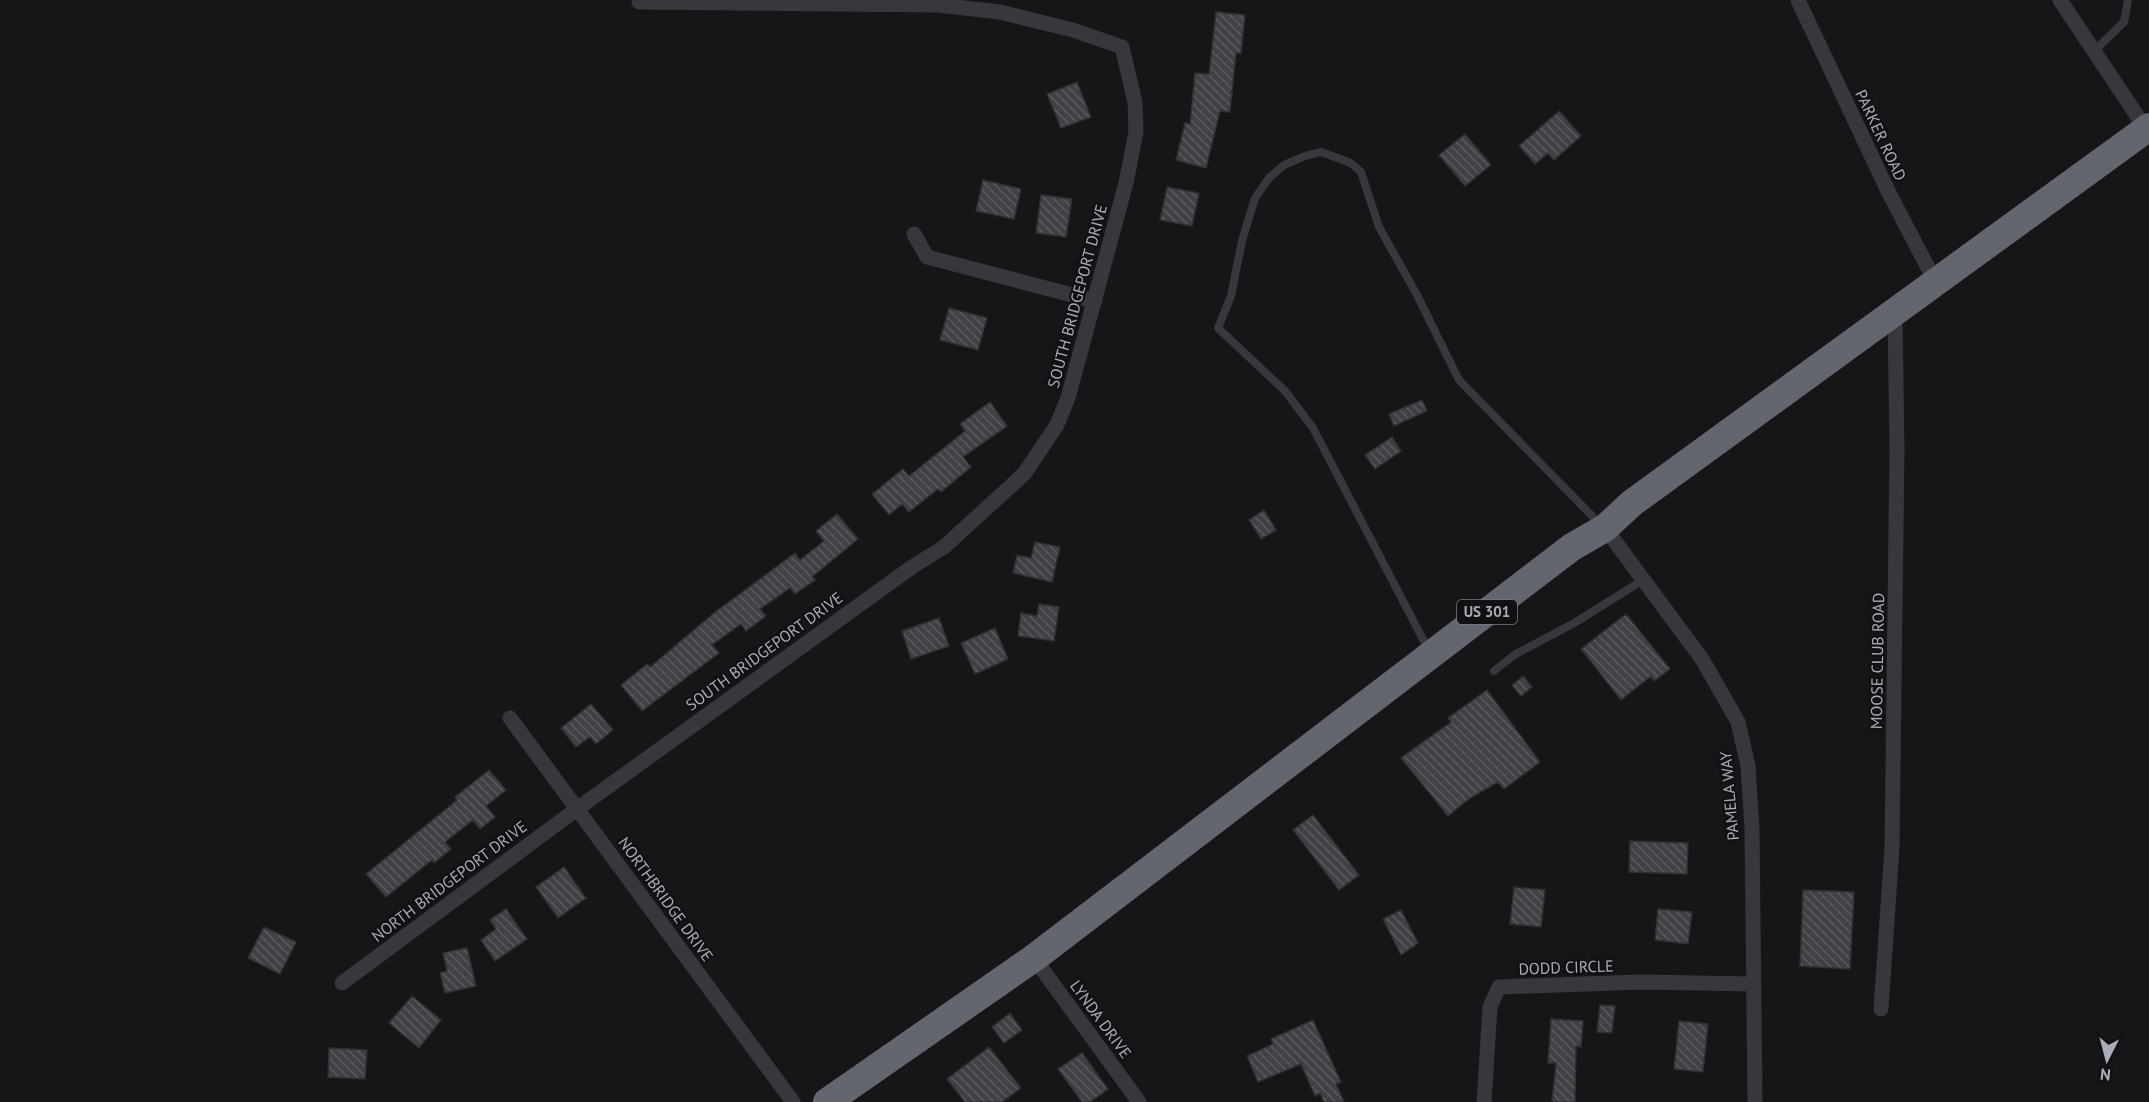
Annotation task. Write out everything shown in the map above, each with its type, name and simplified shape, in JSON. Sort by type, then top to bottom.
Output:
[{"type":"highway","name":"US 301","points":[[827,1102],[1034,958],[1572,547],[1605,528],[1632,502],[2147,128]]},
{"type":"street","name":"PARKER ROAD","points":[[1798,0],[1888,192],[1936,283]]},
{"type":"street","points":[[2060,0],[2147,128]]},
{"type":"street","name":"SOUTH BRIDGEPORT DRIVE","points":[[577,808],[912,567],[944,547],[1024,474],[1057,425],[1068,398],[1126,183],[1136,132],[1135,102],[1122,47],[1073,30],[1000,12],[938,5],[639,2]]},
{"type":"street","points":[[914,234],[927,257],[1095,301]]},
{"type":"street","name":"MOOSE CLUB ROAD","points":[[1881,1009],[1892,847],[1897,450],[1895,313]]},
{"type":"street","name":"PAMELA WAY","points":[[1605,528],[1702,659],[1738,722],[1748,766],[1752,829],[1755,1102]]},
{"type":"street","name":"NORTHBRIDGE DRIVE","points":[[510,718],[793,1102]]},
{"type":"street","name":"NORTH BRIDGEPORT DRIVE","points":[[342,982],[577,808]]},
{"type":"street","name":"LYNDA DRIVE","points":[[1034,958],[1139,1102]]},
{"type":"street","name":"DODD CIRCLE","points":[[1484,1102],[1490,1007],[1499,987],[1642,982],[1752,984]]},
{"type":"lane","points":[[2094,51],[2124,22],[2128,0]]},
{"type":"lane","points":[[1431,655],[1313,428],[1286,391],[1218,328],[1231,296],[1242,241],[1255,198],[1269,178],[1284,165],[1305,156],[1321,153],[1351,162],[1361,172],[1379,227],[1416,293],[1460,380],[1605,528]]},
{"type":"lane","points":[[1494,671],[1514,655],[1576,622],[1643,580]]},
{"type":"building","points":[[1216,12],[1245,15],[1241,53],[1236,53],[1230,112],[1220,111],[1206,168],[1176,160],[1185,123],[1190,124],[1195,73],[1209,74]]},
{"type":"building","points":[[1077,82],[1091,117],[1061,128],[1047,94]]},
{"type":"building","points":[[1559,111],[1581,136],[1554,160],[1548,153],[1535,164],[1519,146]]},
{"type":"building","points":[[1465,134],[1491,165],[1465,186],[1439,155]]},
{"type":"building","points":[[983,180],[1021,189],[1014,219],[976,211]]},
{"type":"building","points":[[1167,187],[1199,193],[1192,226],[1160,220]]},
{"type":"building","points":[[1041,195],[1072,199],[1066,237],[1036,233]]},
{"type":"building","points":[[949,308],[987,318],[978,350],[940,340]]},
{"type":"building","points":[[1422,400],[1427,411],[1394,426],[1389,414]]},
{"type":"building","points":[[990,402],[1007,426],[963,457],[971,467],[941,492],[938,489],[909,512],[902,504],[889,515],[872,494],[903,469],[909,476],[965,431],[960,424]]},
{"type":"building","points":[[1392,437],[1401,451],[1375,469],[1365,455]]},
{"type":"building","points":[[1264,510],[1276,530],[1261,539],[1249,520]]},
{"type":"building","points":[[837,514],[858,539],[812,577],[815,580],[795,594],[790,588],[760,609],[766,616],[746,631],[741,624],[712,645],[719,653],[642,711],[621,685],[647,664],[650,667],[714,613],[795,553],[800,560],[824,541],[816,531]]},
{"type":"building","points":[[1035,542],[1060,547],[1052,582],[1013,573],[1017,555],[1031,558]]},
{"type":"building","points":[[1039,604],[1059,607],[1054,641],[1018,636],[1021,613],[1037,616]]},
{"type":"building","points":[[1626,614],[1670,669],[1654,681],[1651,676],[1621,700],[1581,649]]},
{"type":"building","points":[[939,618],[949,646],[911,659],[902,631]]},
{"type":"building","points":[[995,628],[1008,659],[975,674],[961,643]]},
{"type":"building","points":[[1523,676],[1532,687],[1521,696],[1512,685]]},
{"type":"building","points":[[1487,690],[1540,762],[1504,789],[1498,782],[1470,798],[1448,816],[1401,758],[1451,722],[1448,718]]},
{"type":"building","points":[[591,704],[613,730],[596,744],[590,737],[576,747],[561,728]]},
{"type":"building","points":[[489,770],[506,790],[486,806],[495,817],[480,829],[473,820],[445,842],[451,849],[434,863],[432,860],[386,897],[366,874],[457,800],[455,797]]},
{"type":"building","points":[[1313,815],[1359,875],[1339,890],[1293,830]]},
{"type":"building","points":[[1630,841],[1688,843],[1687,874],[1629,872]]},
{"type":"building","points":[[564,867],[586,898],[558,918],[536,887]]},
{"type":"building","points":[[1514,887],[1545,890],[1541,927],[1510,924]]},
{"type":"building","points":[[1803,890],[1854,892],[1850,969],[1800,966]]},
{"type":"building","points":[[506,909],[527,939],[495,961],[481,940],[496,929],[490,920]]},
{"type":"building","points":[[1658,909],[1692,912],[1688,944],[1655,940]]},
{"type":"building","points":[[1401,910],[1418,943],[1401,955],[1383,919]]},
{"type":"building","points":[[264,927],[296,942],[280,974],[248,958]]},
{"type":"building","points":[[467,948],[476,986],[445,993],[440,973],[447,971],[443,953]]},
{"type":"building","points":[[412,996],[441,1020],[419,1048],[389,1023]]},
{"type":"building","points":[[1600,1005],[1615,1006],[1612,1033],[1597,1032]]},
{"type":"building","points":[[1010,1013],[1022,1030],[1004,1043],[992,1027]]},
{"type":"building","points":[[1551,1019],[1583,1021],[1581,1047],[1576,1046],[1575,1102],[1552,1102],[1556,1063],[1548,1063]]},
{"type":"building","points":[[1313,1020],[1341,1082],[1336,1084],[1344,1102],[1324,1102],[1320,1093],[1315,1096],[1301,1064],[1258,1082],[1247,1056],[1273,1044],[1271,1039]]},
{"type":"building","points":[[1679,1021],[1708,1024],[1703,1072],[1674,1069]]},
{"type":"building","points":[[989,1047],[1021,1088],[1002,1102],[965,1102],[947,1079]]},
{"type":"building","points":[[329,1048],[367,1050],[365,1079],[328,1077]]},
{"type":"building","points":[[1082,1053],[1108,1089],[1090,1102],[1082,1102],[1058,1069]]}]
